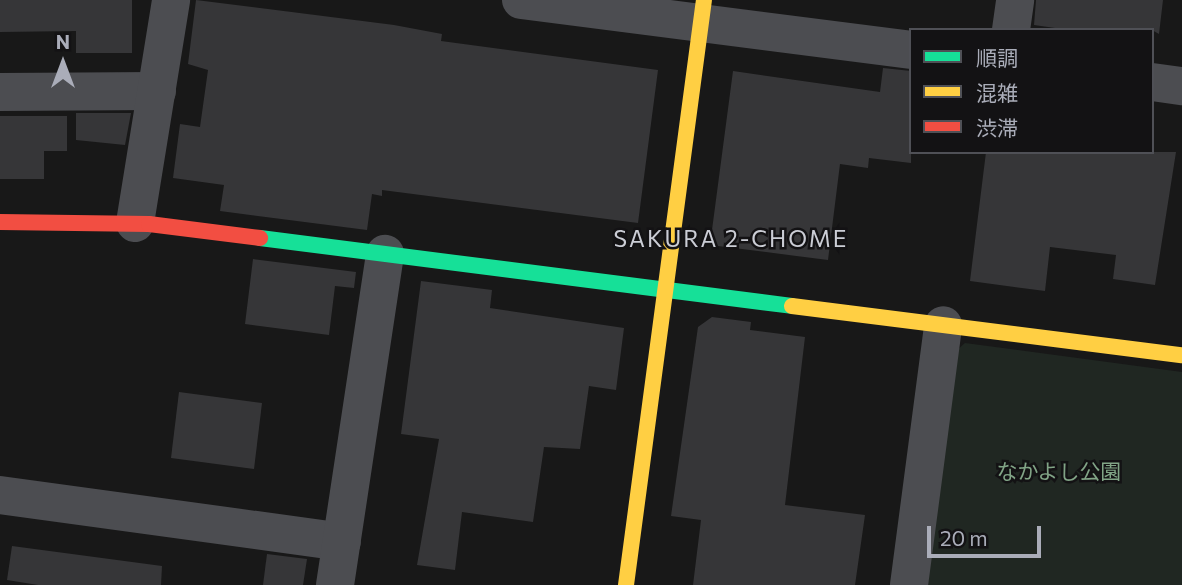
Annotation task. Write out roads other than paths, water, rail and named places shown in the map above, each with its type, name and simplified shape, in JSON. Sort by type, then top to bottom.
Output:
[{"type":"street","points":[[135,223],[171,0]]},
{"type":"street","points":[[522,0],[702,12],[909,50]]},
{"type":"street","points":[[1011,28],[1015,0]]},
{"type":"street","points":[[626,585],[702,12]]},
{"type":"street","points":[[1154,82],[1182,86]]},
{"type":"street","points":[[0,92],[157,91]]},
{"type":"street","points":[[0,222],[135,223],[1182,355]]},
{"type":"street","points":[[335,585],[385,254]]},
{"type":"street","points":[[909,585],[943,325]]},
{"type":"street","points":[[0,495],[342,542]]},
{"type":"district","name":"SAKURA 2-CHOME","points":[[731,238]]},
{"type":"park label","name":"なかよし公園","points":[[1059,471]]}]
